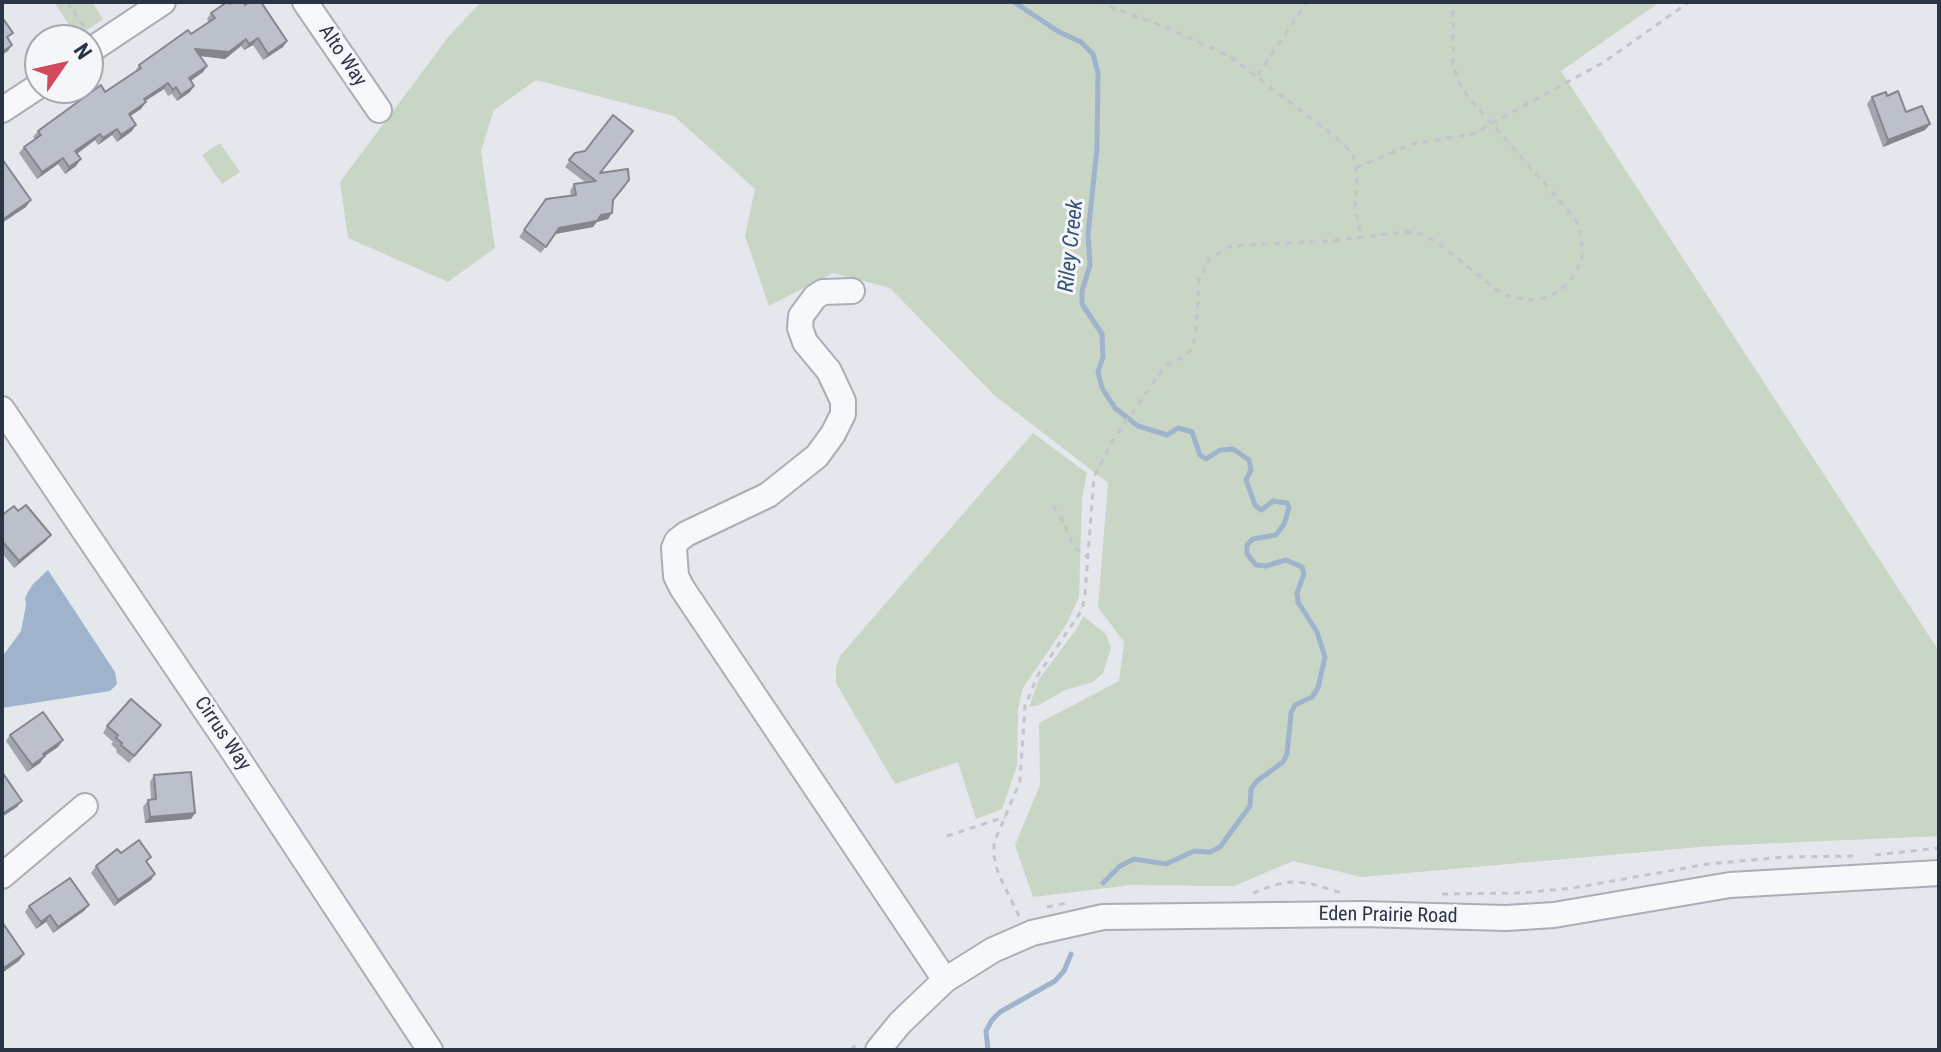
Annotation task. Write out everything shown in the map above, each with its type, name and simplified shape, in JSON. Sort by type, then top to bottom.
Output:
[{"type":"street","points":[[104,34],[163,2]]},
{"type":"street","name":"Alto Way","points":[[305,2],[379,110]]},
{"type":"street","points":[[2,110],[24,96]]},
{"type":"street","points":[[852,291],[823,292],[815,297],[801,316],[800,328],[805,342],[829,371],[843,401],[843,414],[833,434],[817,456],[768,495],[677,541],[674,548],[676,576],[945,980]]},
{"type":"street","name":"Cirrus Way","points":[[6,415],[430,1050]]},
{"type":"street","points":[[2,876],[85,806]]},
{"type":"street","name":"Eden Prairie Road","points":[[878,1050],[900,1023],[945,980],[993,950],[1067,923],[1103,917],[1362,914],[1506,918],[1579,911],[1730,885],[1939,873]]},
{"type":"path","points":[[67,2],[78,24]]},
{"type":"path","points":[[1098,2],[1231,57],[1333,135],[1353,154],[1356,168],[1355,209],[1361,236]]},
{"type":"path","points":[[1257,76],[1307,2]]},
{"type":"path","points":[[1019,916],[998,873],[994,843],[1020,781],[1025,706],[1038,675],[1082,610],[1094,477],[1114,438],[1165,366],[1192,349],[1199,280],[1210,258],[1228,247],[1328,241],[1391,231],[1421,234],[1438,243],[1498,291],[1510,297],[1528,300],[1544,298],[1561,290],[1575,275],[1582,256],[1581,235],[1575,218],[1468,97],[1459,82],[1453,64],[1453,2]]},
{"type":"path","points":[[1356,168],[1412,144],[1473,134],[1604,62],[1689,2]]},
{"type":"path","points":[[1053,506],[1073,546],[1087,557]]},
{"type":"path","points":[[947,836],[1005,817]]},
{"type":"green space","points":[[54,2],[92,2],[103,19],[96,24],[68,24]]},
{"type":"green space","points":[[481,2],[1660,2],[1561,71],[1939,651],[1939,836],[1711,846],[1362,877],[1293,861],[1234,886],[1132,885],[1033,897],[1015,845],[1040,785],[1039,723],[1119,681],[1124,642],[1098,607],[1108,483],[994,395],[890,288],[833,273],[769,306],[745,236],[755,189],[674,116],[536,80],[494,110],[481,151],[495,248],[448,282],[348,238],[340,182],[449,36]]},
{"type":"green space","points":[[220,143],[240,172],[222,184],[202,155]]},
{"type":"green space","points":[[1033,433],[1087,473],[1082,499],[1079,597],[1066,625],[1023,688],[1018,709],[1017,766],[1002,809],[976,819],[958,762],[895,784],[836,683],[836,668],[840,656]]},
{"type":"green space","points":[[1083,616],[1106,634],[1111,648],[1103,673],[1093,682],[1065,690],[1039,705],[1029,707],[1039,679]]},
{"type":"water","points":[[48,570],[115,672],[117,684],[110,691],[2,708],[2,657],[21,631],[28,592]]},
{"type":"building","points":[[227,2],[243,2],[245,5],[261,2],[287,41],[268,54],[258,38],[249,44],[246,39],[229,52],[195,49],[207,66],[189,78],[194,86],[181,95],[176,87],[173,90],[168,83],[144,99],[146,102],[129,114],[136,125],[121,135],[117,129],[103,138],[100,134],[75,151],[81,159],[69,167],[63,158],[42,172],[24,147],[41,135],[38,131],[75,104],[104,104],[104,90],[141,68],[139,65],[188,30],[191,34],[215,18],[211,13]]},
{"type":"building","points":[[2,17],[13,33],[7,37],[12,45],[2,52]]},
{"type":"building","points":[[1898,91],[1906,112],[1922,106],[1930,124],[1888,140],[1872,97]]},
{"type":"building","points":[[613,115],[633,131],[600,173],[628,169],[629,180],[613,200],[612,213],[601,215],[597,221],[559,228],[546,247],[524,230],[546,199],[576,195],[574,184],[596,181],[569,160],[575,153],[585,151]]},
{"type":"building","points":[[2,159],[31,200],[2,220]]},
{"type":"building","points":[[26,505],[51,535],[19,561],[2,541],[2,515],[14,506],[18,511]]},
{"type":"building","points":[[131,699],[161,725],[134,756],[107,726]]},
{"type":"building","points":[[43,712],[63,740],[32,765],[10,735]]},
{"type":"building","points":[[2,772],[22,801],[2,814]]},
{"type":"building","points":[[191,772],[195,813],[150,817],[148,800],[156,799],[154,775]]},
{"type":"building","points":[[139,840],[151,857],[146,861],[155,874],[118,900],[96,866],[117,849],[121,853]]},
{"type":"building","points":[[70,878],[89,905],[58,927],[50,915],[41,922],[29,906]]},
{"type":"building","points":[[2,922],[24,954],[2,969]]},
{"type":"waterway","name":"Riley Creek","points":[[1014,2],[1059,32],[1081,42],[1093,54],[1098,73],[1097,148],[1088,234],[1090,265],[1082,291],[1082,304],[1102,334],[1103,357],[1098,372],[1102,388],[1115,408],[1138,426],[1167,435],[1178,428],[1192,432],[1200,455],[1206,459],[1220,450],[1233,449],[1249,460],[1251,470],[1246,480],[1255,505],[1261,510],[1273,501],[1287,503],[1289,508],[1284,524],[1276,535],[1253,539],[1247,545],[1247,554],[1256,565],[1266,566],[1286,560],[1302,567],[1304,574],[1297,593],[1298,602],[1317,632],[1325,657],[1318,688],[1312,697],[1295,705],[1291,713],[1287,754],[1283,762],[1251,789],[1250,806],[1220,847],[1210,852],[1194,851],[1166,864],[1134,859],[1120,866],[1103,883]]},
{"type":"waterway","name":"Riley Creek","points":[[988,1050],[986,1031],[992,1020],[1000,1012],[1055,981],[1064,971],[1071,954]]}]
